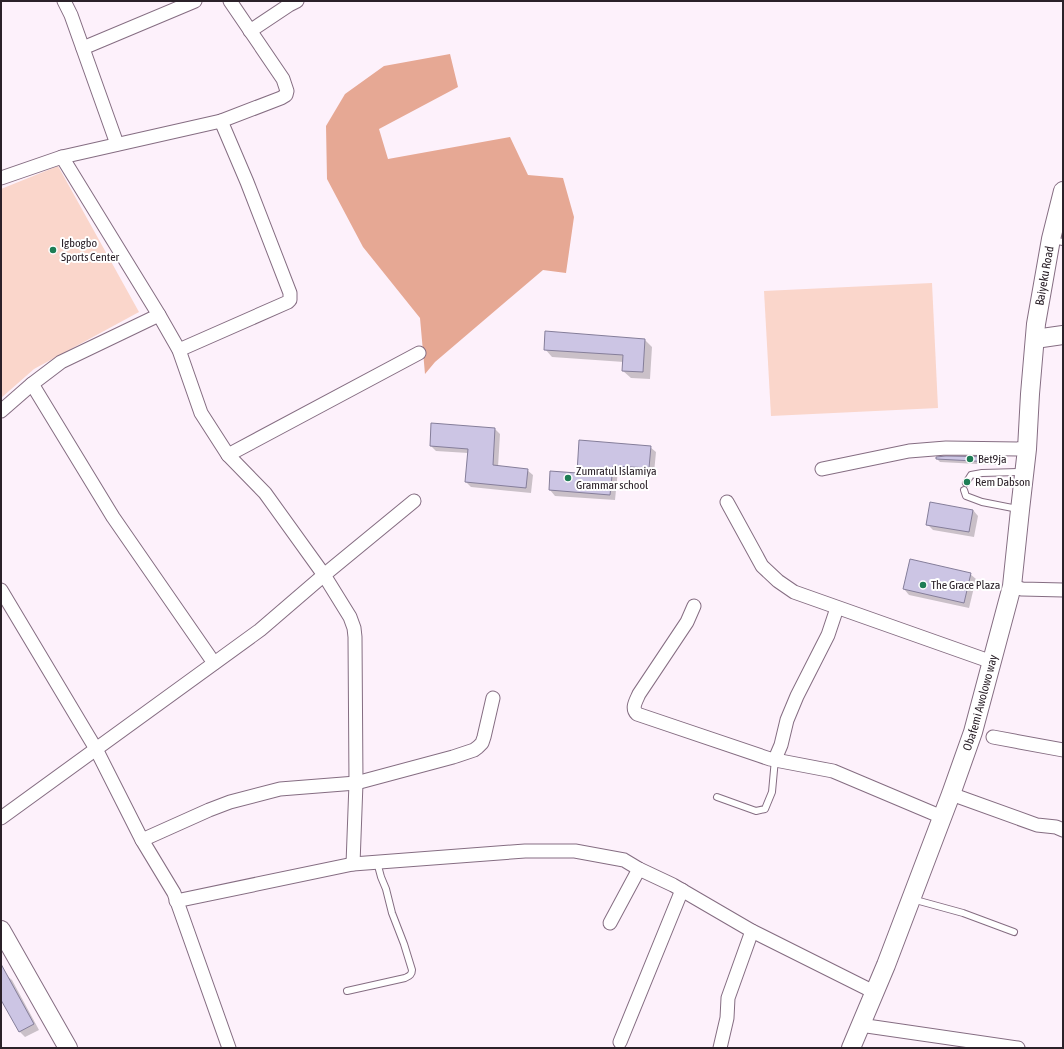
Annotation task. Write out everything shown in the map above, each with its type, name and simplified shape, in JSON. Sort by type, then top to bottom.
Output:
[{"type":"main road","name":"Baiyeku Road","points":[[1035,339],[1036,324],[1057,241],[1063,191]]},
{"type":"main road","points":[[1035,339],[1063,335]]},
{"type":"main road","name":"Obafemi Awolowo way","points":[[851,1048],[886,966],[951,794],[973,732],[1004,622],[1012,586],[1027,449],[1035,339]]},
{"type":"main road","points":[[1,930],[68,1048]]},
{"type":"street","points":[[64,1],[71,15],[117,144]]},
{"type":"street","points":[[83,48],[195,1]]},
{"type":"street","points":[[1,178],[62,157],[221,121],[286,95],[283,79],[230,1]]},
{"type":"street","points":[[250,31],[297,1]]},
{"type":"street","points":[[178,350],[290,300],[290,293],[247,182],[221,121]]},
{"type":"street","points":[[62,157],[159,315],[178,350],[201,413],[228,455],[265,493],[324,575],[350,617],[354,628],[355,644],[356,783],[353,864]]},
{"type":"street","points":[[1,411],[60,362],[159,315]]},
{"type":"street","points":[[228,455],[419,352]]},
{"type":"street","points":[[32,384],[113,517],[214,663]]},
{"type":"street","points":[[822,468],[909,451],[946,448],[1027,449]]},
{"type":"street","points":[[1,818],[260,630],[414,501]]},
{"type":"street","points":[[727,502],[762,566],[778,581],[794,592],[992,662]]},
{"type":"street","points":[[1012,586],[1022,589],[1063,590]]},
{"type":"street","points":[[1,590],[96,749],[142,840],[174,893],[229,1048]]},
{"type":"street","points":[[694,606],[687,622],[639,694],[634,708],[634,711],[637,714],[775,760],[833,771],[942,817]]},
{"type":"street","points":[[775,760],[781,745],[787,720],[797,696],[828,635],[837,608]]},
{"type":"street","points":[[142,840],[230,802],[280,789],[356,783],[474,750],[482,743],[493,698]]},
{"type":"street","points":[[993,737],[1063,750]]},
{"type":"street","points":[[951,794],[1037,825],[1056,827],[1063,830]]},
{"type":"street","points":[[176,901],[353,864],[525,851],[575,851],[624,860],[673,885],[752,931],[874,992]]},
{"type":"street","points":[[610,923],[639,869]]},
{"type":"street","points":[[620,1042],[682,890]]},
{"type":"street","points":[[720,1048],[727,1018],[728,998],[752,931]]},
{"type":"street","points":[[860,1026],[1018,1048]]},
{"type":"lane","points":[[966,483],[971,475],[982,473],[1024,472]]},
{"type":"lane","points":[[964,490],[966,496],[982,502],[1020,510]]},
{"type":"lane","points":[[717,797],[756,811],[765,808],[772,792],[775,760]]},
{"type":"lane","points":[[347,991],[405,978],[411,975],[412,972],[377,862]]},
{"type":"lane","points":[[911,899],[963,914],[1014,932]]},
{"type":"shaded area","points":[[450,54],[458,87],[379,129],[388,159],[510,137],[528,175],[563,178],[574,217],[566,273],[543,270],[435,362],[425,374],[420,318],[363,247],[327,179],[326,126],[345,94],[384,66]]},
{"type":"shaded area","name":"Igbogbo Sports Center","points":[[58,166],[139,312],[34,369],[1,398],[1,189]]},
{"type":"shaded area","points":[[932,283],[938,408],[771,416],[764,291]]},
{"type":"building","points":[[545,331],[645,339],[643,372],[622,371],[623,355],[544,350]]},
{"type":"building","points":[[431,423],[495,428],[493,465],[528,469],[526,488],[465,482],[468,449],[430,446]]},
{"type":"building","points":[[579,440],[651,446],[649,468],[613,466],[610,495],[549,490],[550,471],[577,473]]},
{"type":"building","points":[[936,457],[993,457],[993,462],[936,459]]},
{"type":"building","points":[[930,502],[973,510],[969,532],[926,525]]},
{"type":"building","name":"The Grace Plaza","points":[[910,559],[971,573],[964,603],[903,589]]},
{"type":"building","points":[[1,964],[34,1024],[19,1032],[1,1000]]},
{"type":"place","name":"Igbogbo Sports Center","points":[[53,250]]},
{"type":"place","name":"Bet9ja","points":[[970,459]]},
{"type":"place","name":"Zumratul Islamiya Grammar school","points":[[568,478]]},
{"type":"place","name":"Rem Dabson","points":[[967,482]]},
{"type":"place","name":"The Grace Plaza","points":[[923,585]]}]
